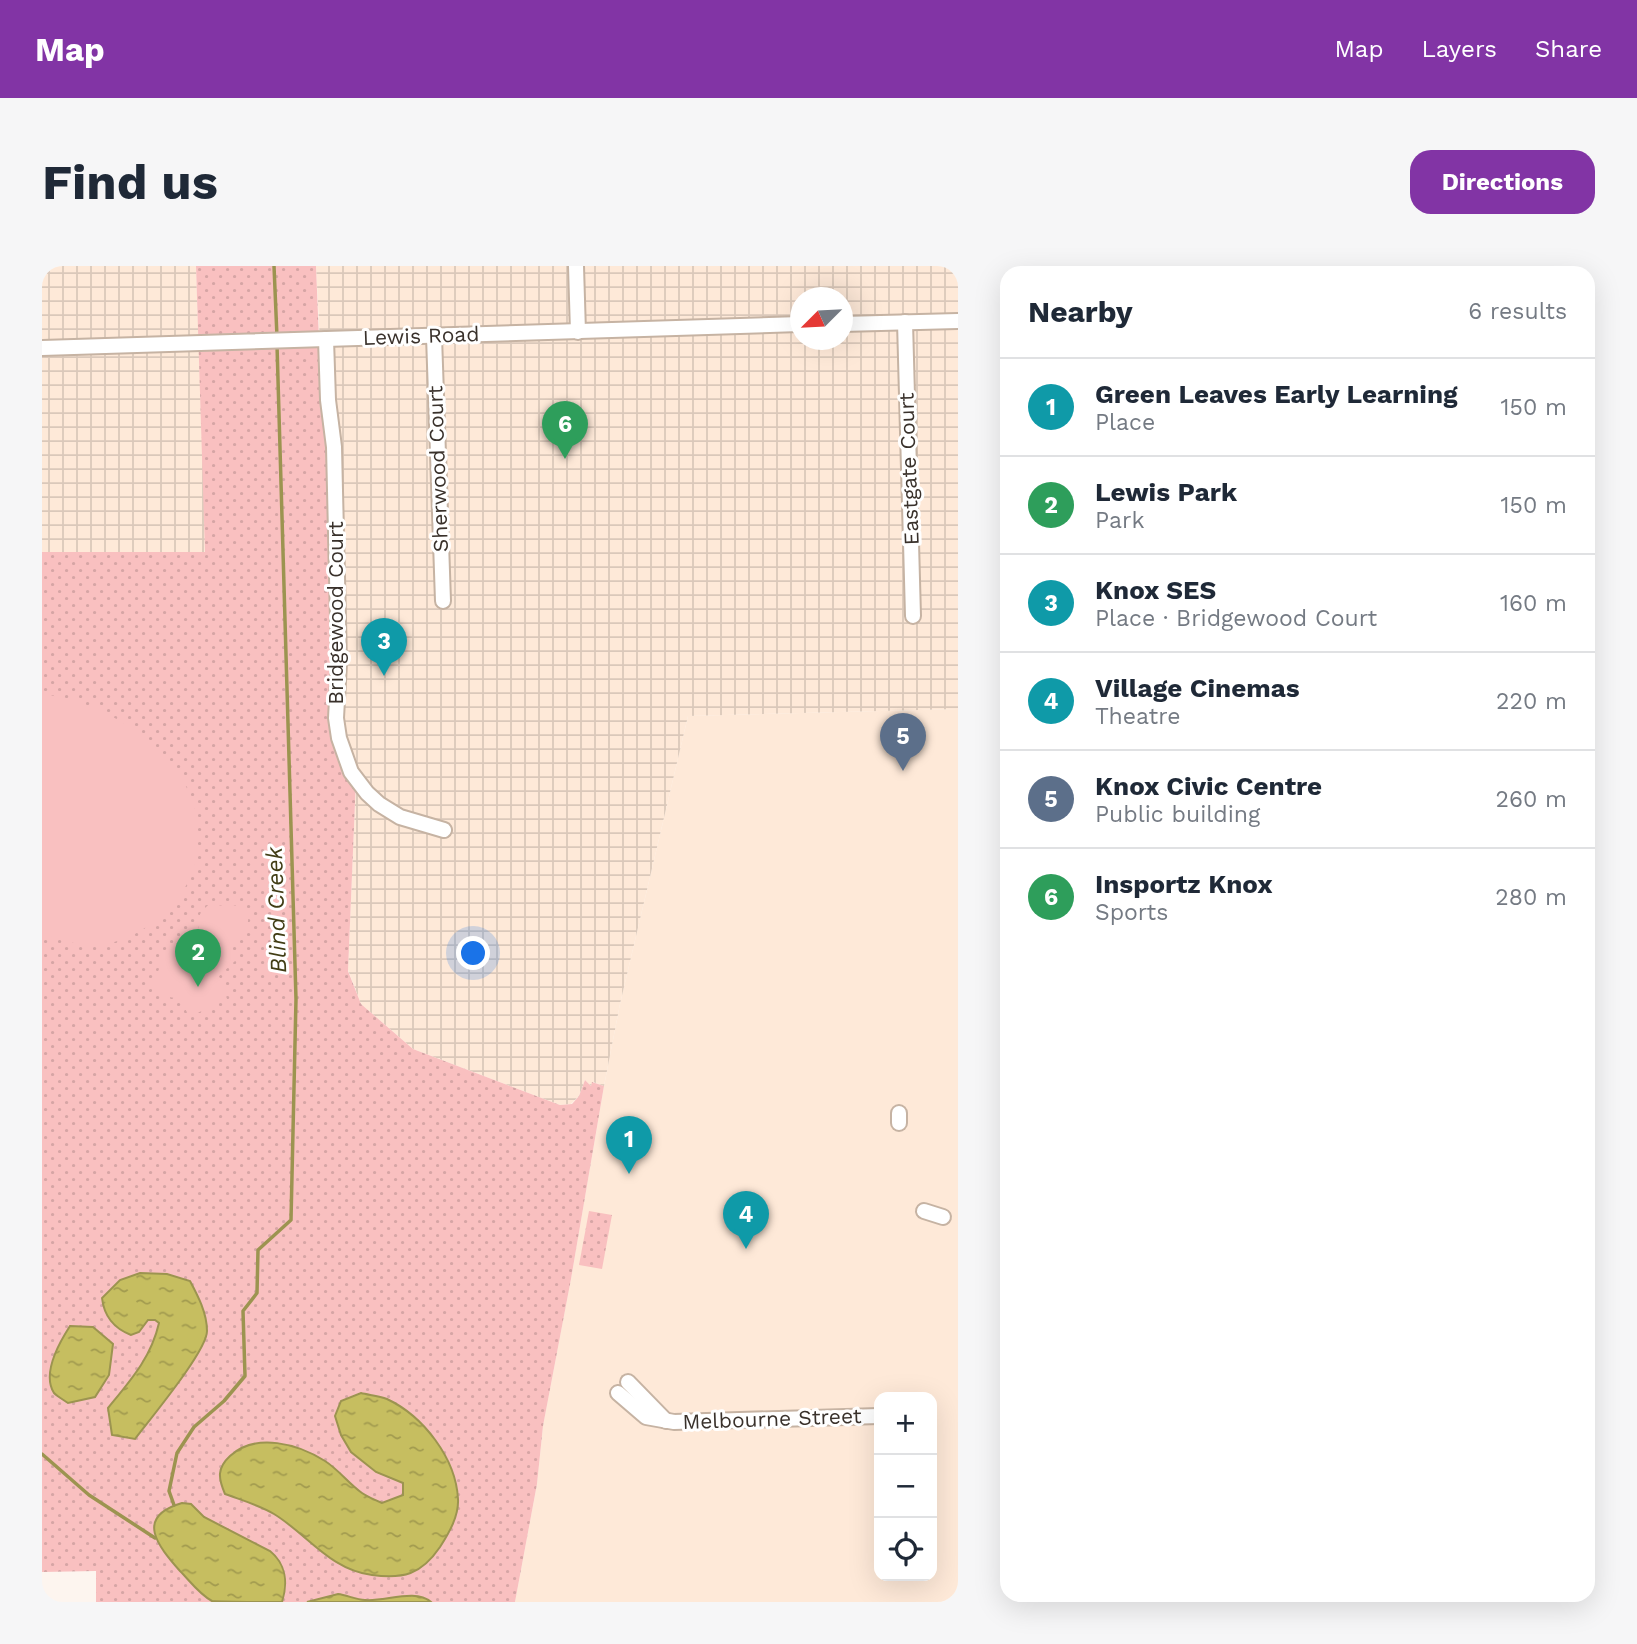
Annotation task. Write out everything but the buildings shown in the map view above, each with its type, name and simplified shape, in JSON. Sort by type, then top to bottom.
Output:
[{"type":"street","points":[[576,266],[578,332]]},
{"type":"street","points":[[853,324],[958,321]]},
{"type":"street","name":"Eastgate Court","points":[[905,323],[913,616]]},
{"type":"street","name":"Lewis Road","points":[[42,348],[790,324]]},
{"type":"street","name":"Sherwood Court","points":[[434,336],[443,601]]},
{"type":"street","name":"Bridgewood Court","points":[[326,339],[328,400],[334,447],[339,663],[336,718],[339,738],[351,772],[379,804],[400,817],[444,830]]},
{"type":"street","points":[[924,1211],[943,1217]]},
{"type":"street","name":"Melbourne Street","points":[[623,1387],[646,1417],[666,1421],[874,1416]]},
{"type":"shaded area","points":[[42,266],[196,266],[206,553],[42,552]]},
{"type":"shaded area","points":[[196,266],[316,266],[319,339],[326,339],[336,709],[356,779],[348,971],[361,1004],[413,1049],[560,1105],[572,1104],[579,1096],[585,1080],[591,1086],[592,1082],[604,1086],[543,1426],[537,1484],[515,1602],[96,1602],[96,1571],[42,1572],[42,552],[205,552]]},
{"type":"shaded area","points":[[316,266],[958,266],[958,709],[688,716],[620,1004],[604,1086],[593,1082],[591,1086],[585,1080],[579,1096],[571,1104],[560,1105],[413,1049],[361,1004],[348,970],[356,779],[341,746]]},
{"type":"shaded area","points":[[42,694],[94,708],[120,721],[144,738],[165,757],[182,780],[193,805],[198,832],[197,848],[194,869],[185,887],[154,922],[113,943],[84,945],[42,932]]},
{"type":"shaded area","points":[[958,709],[958,1602],[515,1602],[537,1484],[543,1426],[620,1004],[688,716]]},
{"type":"shaded area","points":[[233,905],[249,910],[247,933],[227,946],[235,961],[219,976],[227,999],[189,1017],[181,999],[151,994],[165,950],[181,944],[198,930],[200,914],[207,906]]},
{"type":"shaded area","points":[[589,1211],[612,1215],[602,1269],[579,1265]]},
{"type":"water","points":[[140,1273],[167,1274],[190,1281],[204,1311],[207,1331],[205,1341],[188,1369],[135,1439],[112,1435],[108,1408],[145,1358],[159,1323],[148,1320],[139,1332],[131,1335],[110,1321],[102,1298],[120,1280]]},
{"type":"water","points":[[70,1326],[93,1327],[113,1344],[109,1375],[95,1397],[68,1403],[54,1393],[50,1377],[53,1359]]},
{"type":"water","points":[[361,1393],[387,1399],[425,1427],[444,1454],[456,1484],[457,1512],[447,1536],[426,1564],[402,1575],[372,1575],[344,1566],[331,1559],[274,1514],[225,1494],[221,1483],[221,1469],[230,1456],[252,1444],[277,1443],[302,1450],[325,1461],[362,1493],[382,1503],[403,1495],[403,1483],[376,1472],[351,1452],[341,1435],[335,1416],[341,1401]]},
{"type":"water","points":[[182,1503],[191,1504],[204,1517],[270,1551],[284,1574],[282,1602],[212,1601],[199,1591],[164,1552],[155,1533],[154,1524],[158,1516]]},
{"type":"water","points":[[338,1594],[365,1600],[417,1596],[431,1602],[307,1602]]},
{"type":"waterway","name":"Blind Creek","points":[[274,266],[277,337]]},
{"type":"waterway","name":"Blind Creek","points":[[174,1505],[169,1491],[177,1453],[194,1427],[224,1401],[245,1376],[243,1311],[257,1293],[258,1250],[291,1220],[296,999],[277,345]]},
{"type":"waterway","points":[[42,1454],[89,1495],[155,1538]]},
{"type":"place","name":"Insportz Knox","points":[[565,459]]},
{"type":"place","name":"Knox SES","points":[[384,676]]},
{"type":"place","name":"Knox Civic Centre","points":[[903,771]]},
{"type":"place","name":"Lewis Park","points":[[198,987]]},
{"type":"place","name":"Green Leaves Early Learning","points":[[629,1174]]},
{"type":"place","name":"Village Cinemas","points":[[746,1249]]}]
